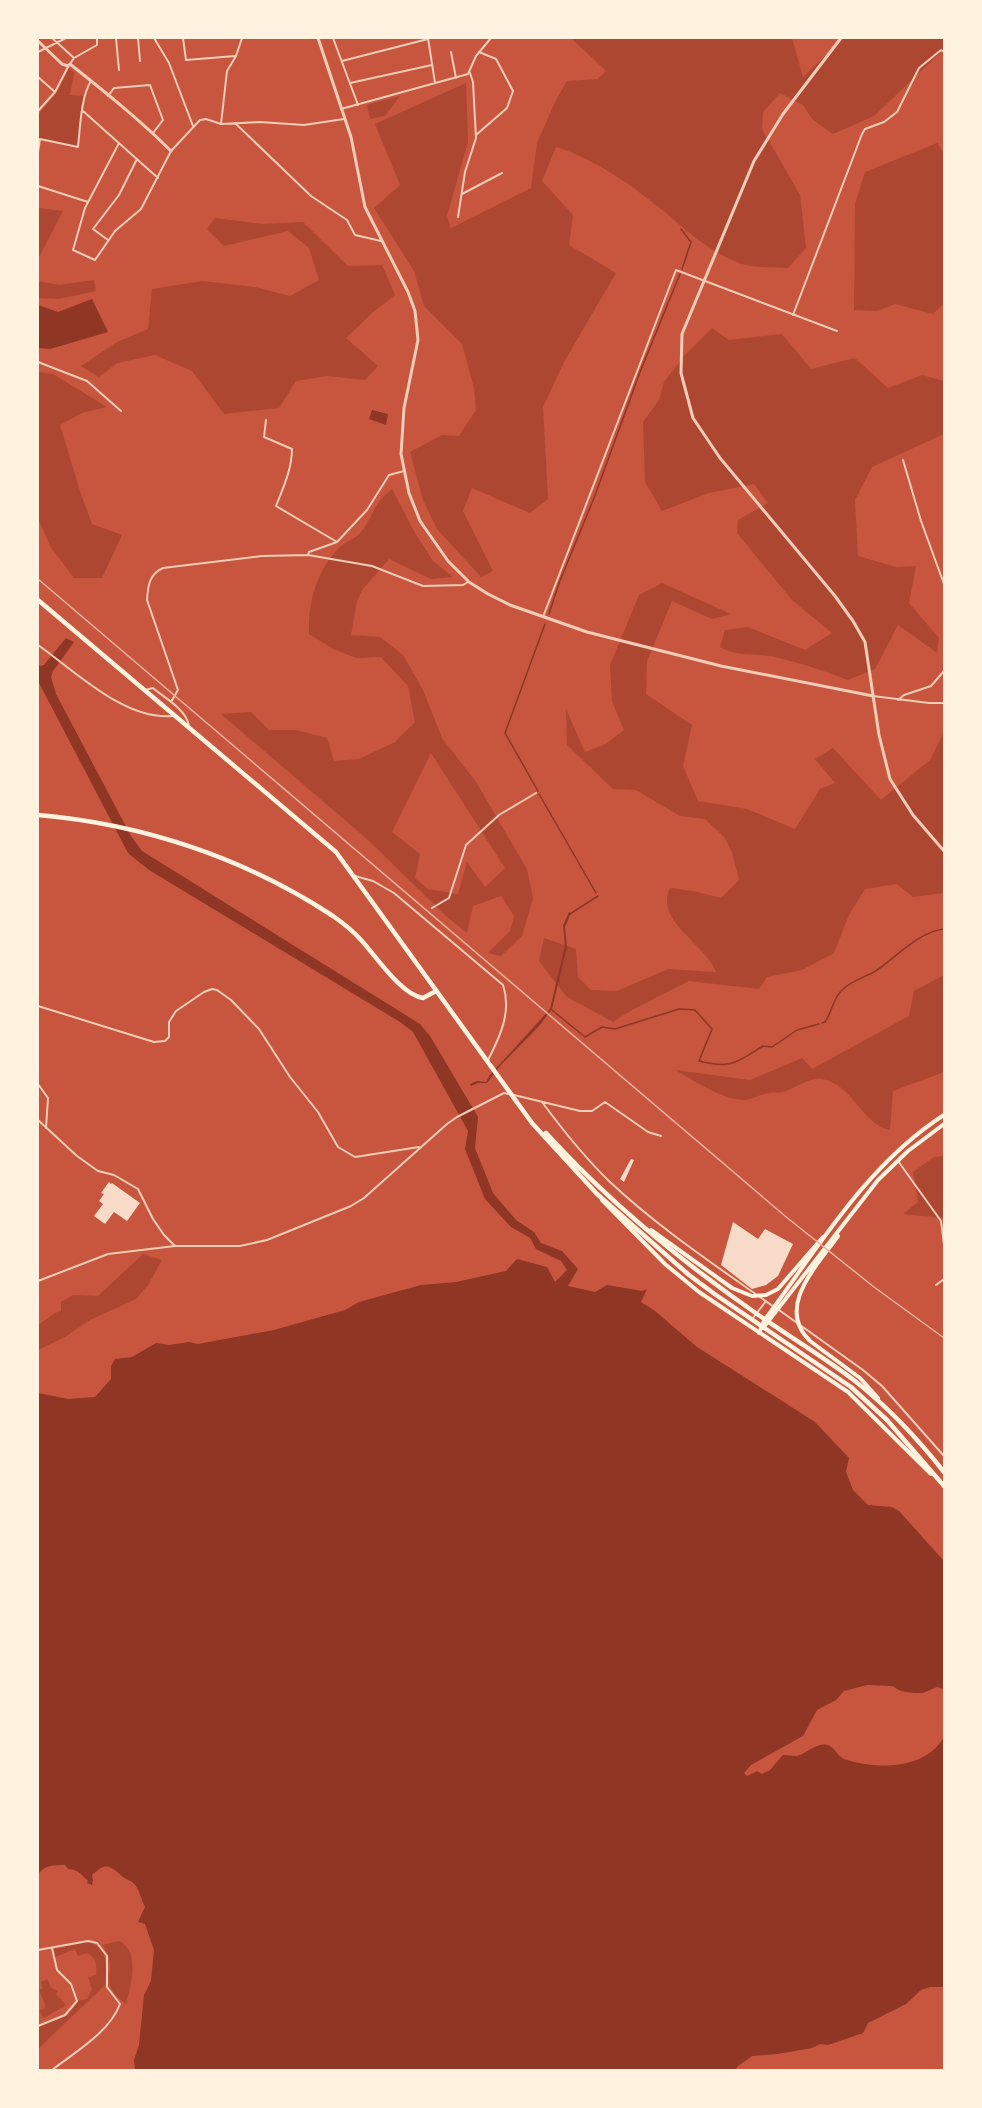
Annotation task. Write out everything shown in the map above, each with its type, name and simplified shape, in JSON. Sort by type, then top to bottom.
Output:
[{"type":"highway","points":[[38,600],[327,843],[355,876],[532,1123],[597,1194],[690,1275],[860,1395],[917,1452],[945,1487]]},
{"type":"highway","points":[[38,815],[99,823],[173,841],[240,866],[308,901],[350,929],[387,971],[412,993],[423,998],[436,992]]},
{"type":"highway","points":[[512,1094],[556,1144],[600,1188],[647,1229],[756,1314],[856,1382],[897,1417],[945,1472]]},
{"type":"main road","points":[[647,1229],[724,1282],[746,1294],[759,1296],[772,1292],[788,1280],[873,1175],[917,1134],[945,1115]]},
{"type":"main road","points":[[897,1417],[860,1378],[804,1335],[796,1319],[796,1303],[804,1284],[858,1205],[878,1180],[921,1141],[945,1124]]},
{"type":"main road","points":[[597,1194],[605,1206],[665,1264],[699,1292],[819,1372],[862,1405],[945,1487]]},
{"type":"main road","points":[[759,1333],[764,1321],[843,1213]]},
{"type":"main road","points":[[759,1333],[849,1218]]},
{"type":"street","points":[[52,38],[74,58]]},
{"type":"street","points":[[38,52],[66,38]]},
{"type":"street","points":[[38,109],[55,92],[74,58],[97,45],[97,38]]},
{"type":"street","points":[[116,38],[119,70]]},
{"type":"street","points":[[138,38],[140,61]]},
{"type":"street","points":[[154,38],[169,63],[193,126]]},
{"type":"street","points":[[161,38],[180,38],[186,60],[236,56]]},
{"type":"street","points":[[221,124],[227,71],[236,56],[242,38]]},
{"type":"street","points":[[318,38],[351,137],[365,207],[408,292],[415,311],[418,340],[404,408],[401,454],[415,508],[429,536],[448,561],[469,582],[510,605],[628,644],[772,677],[873,696],[945,703]]},
{"type":"street","points":[[334,38],[358,105]]},
{"type":"street","points":[[342,61],[428,38],[435,83]]},
{"type":"street","points":[[341,109],[468,74],[490,38]]},
{"type":"street","points":[[841,38],[783,114],[754,161],[682,334],[681,373],[693,418],[720,458],[835,596],[865,642],[879,735],[890,778],[913,815],[945,851]]},
{"type":"street","points":[[38,41],[62,64],[69,65],[91,81],[171,151]]},
{"type":"street","points":[[793,315],[862,134],[865,129],[884,122],[897,112],[919,68],[941,51],[945,52]]},
{"type":"street","points":[[451,52],[456,78]]},
{"type":"street","points":[[476,135],[507,108],[513,90],[496,59],[480,52]]},
{"type":"street","points":[[350,83],[432,64]]},
{"type":"street","points":[[458,217],[465,172],[476,135],[473,82],[469,71]]},
{"type":"street","points":[[38,77],[55,92]]},
{"type":"street","points":[[38,152],[40,139],[78,147],[87,86],[91,81]]},
{"type":"street","points":[[108,96],[114,88],[150,85],[163,120],[153,133]]},
{"type":"street","points":[[83,111],[158,178]]},
{"type":"street","points":[[119,143],[88,202],[73,249],[94,260],[115,231],[141,209],[171,151],[200,120],[206,119],[221,124],[260,122],[304,125],[344,119]]},
{"type":"street","points":[[235,123],[311,196],[347,220],[355,235],[381,241]]},
{"type":"street","points":[[108,240],[93,229],[119,195],[137,159]]},
{"type":"street","points":[[462,194],[502,173]]},
{"type":"street","points":[[38,186],[88,202]]},
{"type":"street","points":[[543,617],[676,270],[837,331]]},
{"type":"street","points":[[38,362],[87,381],[121,411]]},
{"type":"street","points":[[266,420],[264,437],[292,448],[292,459],[287,478],[276,506],[337,542]]},
{"type":"street","points":[[903,459],[921,521],[945,584]]},
{"type":"street","points":[[308,555],[309,552],[337,542],[367,510],[388,475],[404,471]]},
{"type":"street","points":[[171,702],[178,690],[147,600],[147,587],[151,579],[156,571],[163,568],[262,556],[308,555],[372,566],[423,586],[463,585],[469,582]]},
{"type":"street","points":[[38,645],[111,698],[129,708],[166,716],[176,715]]},
{"type":"street","points":[[898,699],[904,694],[931,686],[945,671]]},
{"type":"street","points":[[145,690],[153,688],[171,702],[188,718],[189,726]]},
{"type":"street","points":[[432,908],[449,898],[466,845],[509,808],[536,794]]},
{"type":"street","points":[[355,876],[373,881],[394,893],[502,985],[507,1000],[505,1019],[488,1060]]},
{"type":"street","points":[[38,1006],[154,1042],[161,1042],[169,1037],[169,1022],[176,1011],[204,992],[217,990],[231,1000],[259,1029],[290,1077],[318,1112],[338,1147],[355,1157],[419,1148]]},
{"type":"street","points":[[38,1084],[48,1098],[46,1128]]},
{"type":"street","points":[[38,1281],[108,1254],[175,1246],[240,1246],[267,1240],[351,1206],[364,1198],[457,1117],[504,1093],[587,1112],[606,1102],[648,1132],[661,1136]]},
{"type":"street","points":[[542,1102],[569,1137],[608,1180],[664,1227],[863,1370],[882,1386],[945,1456]]},
{"type":"street","points":[[38,1120],[76,1156],[98,1171],[114,1175],[138,1189],[164,1236],[175,1246]]},
{"type":"street","points":[[898,1161],[941,1221],[945,1245]]},
{"type":"street","points":[[600,1188],[608,1180]]},
{"type":"street","points":[[936,1285],[945,1279]]},
{"type":"street","points":[[752,1320],[766,1301]]},
{"type":"street","points":[[38,1950],[88,1941],[97,1943],[107,1956],[107,1987],[120,2004],[105,2027],[52,2070]]},
{"type":"street","points":[[38,2026],[64,2015],[77,2001],[71,1984],[57,1970],[52,1947]]},
{"type":"shaded area","points":[[571,38],[792,38],[803,77],[844,38],[944,38],[944,49],[874,116],[833,134],[812,119],[803,105],[780,93],[763,112],[762,129],[800,195],[806,248],[788,268],[747,265],[721,255],[628,184],[600,166],[556,147],[542,181],[573,215],[569,245],[616,273],[564,362],[543,407],[548,499],[530,513],[472,488],[463,511],[493,571],[481,577],[437,529],[423,500],[410,452],[442,435],[459,436],[476,410],[474,388],[462,344],[424,306],[414,271],[374,208],[400,185],[375,124],[466,83],[468,142],[447,216],[451,228],[531,188],[537,143],[567,81],[598,79],[606,71]]},
{"type":"shaded area","points":[[69,68],[74,73],[70,95],[84,98],[77,147],[38,138],[38,115],[58,91]]},
{"type":"shaded area","points":[[400,96],[385,116],[370,119],[367,105]]},
{"type":"shaded area","points":[[937,143],[944,154],[944,303],[933,314],[895,304],[877,311],[854,310],[855,204],[865,172]]},
{"type":"shaded area","points":[[38,208],[63,211],[38,259]]},
{"type":"shaded area","points":[[215,218],[263,224],[303,222],[348,266],[382,265],[395,295],[346,338],[378,366],[365,380],[327,376],[296,381],[279,408],[224,414],[192,371],[155,355],[117,363],[99,377],[81,366],[117,342],[148,329],[152,289],[202,281],[255,287],[290,296],[319,280],[309,248],[288,231],[224,246],[207,229]]},
{"type":"shaded area","points":[[94,280],[96,291],[58,299],[38,298],[38,281],[59,285]]},
{"type":"shaded area","points":[[92,299],[108,332],[50,349],[38,348],[38,305],[58,312]]},
{"type":"shaded area","points":[[712,328],[729,340],[782,334],[811,369],[855,358],[888,388],[922,375],[944,381],[944,434],[872,467],[855,500],[858,556],[896,567],[916,566],[909,603],[939,638],[937,653],[898,625],[875,669],[848,680],[781,658],[738,653],[720,647],[725,630],[748,627],[805,650],[832,633],[792,600],[737,533],[738,520],[768,503],[754,484],[709,493],[662,511],[645,482],[643,422],[659,400],[664,382],[684,356]]},
{"type":"shaded area","points":[[38,372],[53,374],[107,407],[82,413],[60,425],[92,524],[122,535],[102,578],[74,578],[50,546],[38,518]]},
{"type":"shaded area","points":[[372,410],[388,414],[386,425],[369,419]]},
{"type":"shaded area","points":[[392,489],[433,561],[453,577],[431,579],[389,559],[362,590],[357,601],[351,635],[380,637],[403,655],[423,690],[442,738],[476,782],[527,869],[533,898],[522,936],[501,956],[488,953],[510,931],[514,916],[501,896],[473,906],[467,933],[447,917],[367,839],[221,714],[251,712],[269,730],[296,730],[327,738],[334,761],[359,759],[395,742],[415,722],[408,686],[381,657],[356,658],[333,649],[309,634],[312,600],[324,568],[340,547],[360,533],[385,495]],"holes":[[[431,753],[505,868],[485,887],[467,862],[458,894],[428,889],[415,878],[420,854],[392,832]]]},
{"type":"shaded area","points":[[662,583],[731,614],[712,619],[672,601],[647,661],[646,694],[692,725],[683,766],[698,801],[747,809],[795,829],[820,789],[835,783],[815,759],[833,748],[881,800],[930,760],[944,732],[944,893],[913,897],[897,884],[865,889],[849,915],[834,953],[802,970],[767,977],[759,989],[689,981],[613,1022],[567,997],[539,961],[544,938],[576,949],[578,977],[591,990],[617,991],[668,969],[716,972],[710,961],[683,932],[669,911],[667,900],[670,888],[721,898],[739,880],[732,852],[724,837],[705,819],[680,816],[636,790],[613,789],[567,745],[566,709],[585,752],[606,744],[624,730],[612,701],[610,665],[639,595]]},
{"type":"shaded area","points":[[66,638],[74,642],[53,671],[51,677],[56,694],[131,836],[142,851],[420,1024],[430,1036],[478,1117],[475,1148],[493,1193],[516,1220],[534,1232],[541,1243],[562,1251],[578,1269],[568,1286],[595,1292],[607,1285],[642,1291],[647,1289],[641,1302],[697,1347],[815,1422],[849,1458],[846,1472],[853,1490],[868,1505],[892,1507],[899,1511],[944,1561],[944,1689],[937,1687],[923,1693],[914,1693],[901,1691],[892,1686],[867,1685],[844,1691],[836,1700],[817,1710],[803,1736],[751,1765],[744,1773],[747,1776],[757,1771],[762,1774],[770,1770],[783,1755],[797,1756],[823,1745],[832,1747],[844,1759],[857,1763],[899,1765],[925,1756],[936,1748],[944,1737],[944,1987],[930,1987],[921,1990],[906,2004],[868,2023],[863,2033],[828,2045],[820,2044],[812,2048],[752,2056],[735,2070],[135,2070],[134,2060],[139,2045],[144,1995],[151,1981],[154,1950],[145,1924],[138,1922],[145,1907],[138,1890],[132,1882],[108,1867],[101,1868],[92,1875],[92,1885],[87,1883],[88,1881],[80,1873],[68,1869],[65,1865],[50,1866],[38,1874],[38,1393],[68,1399],[95,1397],[111,1379],[111,1366],[115,1359],[132,1357],[156,1343],[198,1344],[274,1330],[345,1310],[359,1302],[421,1285],[456,1282],[506,1271],[517,1259],[547,1267],[555,1282],[567,1270],[561,1261],[536,1249],[530,1238],[511,1227],[485,1199],[465,1149],[468,1131],[413,1032],[149,870],[128,853],[38,681],[38,663],[40,666],[44,665]]},
{"type":"shaded area","points":[[569,912],[571,913],[565,927],[567,947],[552,1009],[487,1083],[471,1086],[470,1084],[477,1081],[486,1082],[490,1075],[550,1009],[565,946],[563,926]]},
{"type":"shaded area","points":[[944,975],[944,1072],[893,1091],[890,1130],[880,1127],[841,1088],[822,1079],[812,1080],[783,1092],[742,1100],[717,1093],[675,1070],[750,1080],[802,1058],[812,1069],[909,1016],[914,991]]},
{"type":"shaded area","points":[[944,1156],[944,1218],[903,1214],[918,1202],[913,1172],[934,1157]]},
{"type":"shaded area","points":[[143,1254],[162,1260],[148,1285],[136,1299],[90,1320],[65,1337],[38,1350],[38,1325],[61,1311],[61,1302],[73,1295],[98,1296]]},
{"type":"shaded area","points":[[120,1941],[126,1946],[132,1961],[132,1979],[126,2004],[112,1990],[109,1980],[109,1959],[102,1945]]},
{"type":"shaded area","points":[[88,1942],[95,1944],[103,1953],[106,1965],[105,1985],[38,2049],[38,2027],[68,2015],[78,2001],[87,1999],[92,1989],[88,1977],[96,1975],[95,1962],[87,1953],[78,1956],[75,1949],[55,1957],[54,1949]]},
{"type":"shaded area","points":[[47,1979],[51,1988],[58,1991],[56,1994],[66,2005],[44,2018],[39,2011],[46,2007],[39,1990],[43,1988],[41,1982]]},
{"type":"building","points":[[631,1159],[634,1160],[624,1182],[620,1179]]},
{"type":"building","points":[[109,1182],[140,1203],[127,1221],[114,1212],[105,1224],[94,1216],[103,1204],[99,1201],[104,1194],[101,1193]]},
{"type":"building","points":[[733,1222],[758,1239],[765,1229],[793,1244],[778,1276],[766,1285],[752,1289],[721,1265]]},
{"type":"waterway","points":[[681,229],[691,242],[682,269]]},
{"type":"waterway","points":[[549,614],[640,372],[680,274]]},
{"type":"waterway","points":[[538,791],[505,733],[545,624]]},
{"type":"waterway","points":[[539,794],[596,893]]},
{"type":"waterway","points":[[570,914],[598,896]]},
{"type":"waterway","points":[[822,1023],[825,1022],[839,993],[846,987],[874,972],[916,940],[944,929]]},
{"type":"waterway","points":[[552,1010],[585,1037],[602,1027],[615,1029],[679,1009],[695,1010],[712,1029],[699,1061],[719,1064],[733,1063],[763,1046],[772,1047],[797,1030],[819,1024]]},
{"type":"railway","points":[[38,579],[785,1216],[874,1287],[944,1338]]}]
